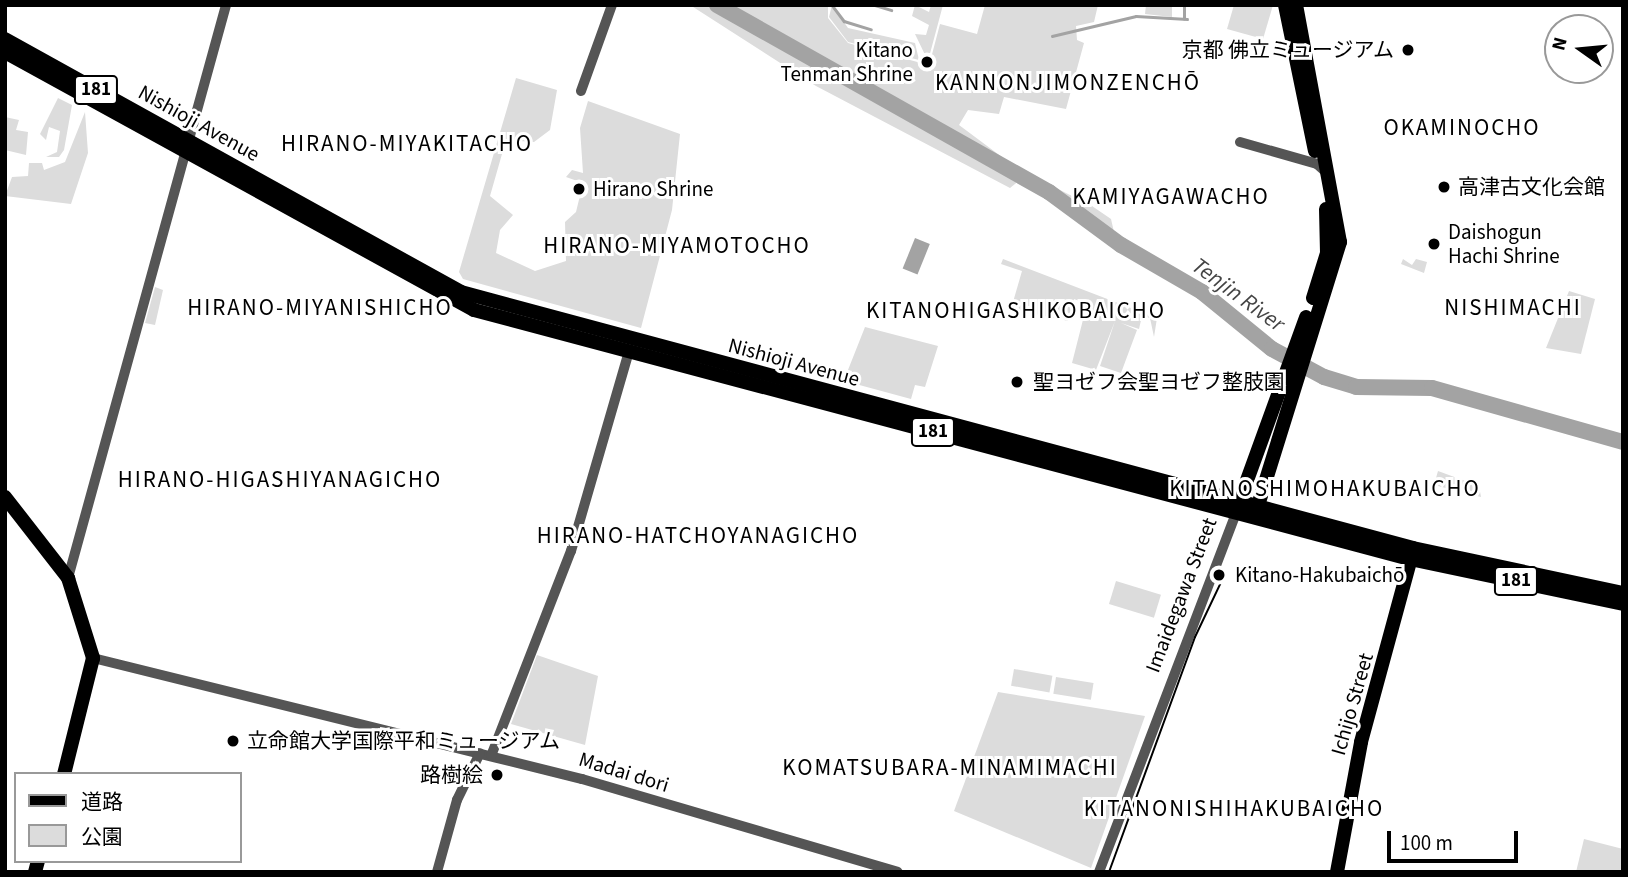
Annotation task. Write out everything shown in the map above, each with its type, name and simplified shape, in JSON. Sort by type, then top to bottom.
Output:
[{"type":"main road","name":"Imaidegawa Street","points":[[1255,512],[1327,253],[1318,164],[1284,5]]},
{"type":"main road","name":"Imaidegawa Street","points":[[1238,507],[1339,250],[1329,174],[1296,5]]},
{"type":"main road","name":"Nishioji Avenue","points":[[5,39],[445,299],[629,352],[1238,507]]},
{"type":"main road","name":"Nishioji Avenue","points":[[5,52],[461,292],[1255,512],[1623,604]]},
{"type":"main road","points":[[5,496],[68,578],[93,658],[64,772]]},
{"type":"main road","name":"Nishioji Avenue","points":[[1412,553],[1623,593]]},
{"type":"main road","name":"Ichijo Street","points":[[1337,872],[1362,742],[1412,553]]},
{"type":"street","points":[[68,578],[226,5]]},
{"type":"street","points":[[580,91],[612,5]]},
{"type":"street","points":[[1240,142],[1318,164],[1329,174]]},
{"type":"street","points":[[437,872],[457,800],[485,754],[571,551],[629,352]]},
{"type":"street","name":"Imaidegawa Street","points":[[1099,872],[1238,507]]},
{"type":"street","name":"Madai dori","points":[[93,658],[485,754],[898,872]]},
{"type":"green space","name":"Kitano Tenman Shrine","points":[[690,5],[828,5],[828,18],[848,43],[921,63],[930,62],[940,24],[977,34],[985,5],[1098,5],[1094,22],[1076,26],[1077,40],[1084,43],[1066,109],[1004,97],[999,114],[968,110],[959,125],[1018,169],[1092,206],[1111,219],[1114,232],[1026,175],[1010,188],[816,86]]},
{"type":"green space","points":[[832,5],[848,28],[915,43],[919,60],[848,42],[829,17]]},
{"type":"green space","points":[[915,5],[929,12],[931,5],[943,5],[928,61],[915,34],[926,35],[929,25],[912,16]]},
{"type":"green space","points":[[1146,5],[1172,5],[1172,17],[1145,14]]},
{"type":"green space","points":[[1234,5],[1273,5],[1263,39],[1227,29]]},
{"type":"green space","name":"Hirano Shrine","points":[[516,78],[557,90],[550,130],[534,142],[506,140],[490,196],[513,215],[500,230],[496,253],[535,271],[566,261],[565,222],[576,212],[583,183],[566,177],[572,170],[583,173],[580,128],[588,101],[680,134],[672,210],[641,328],[463,279],[459,272]]},
{"type":"green space","points":[[58,98],[72,105],[64,150],[59,157],[46,157],[57,152],[60,131],[49,127],[46,140],[40,134]]},
{"type":"green space","points":[[85,112],[88,153],[71,204],[5,196],[12,177],[28,176],[29,163],[42,163],[44,170],[65,162]]},
{"type":"green space","points":[[5,117],[19,120],[16,130],[28,132],[26,155],[5,150]]},
{"type":"green space","points":[[1003,259],[1157,318],[1154,337],[1150,318],[1142,316],[1139,329],[1121,323],[1137,330],[1121,373],[1100,366],[1115,321],[1096,370],[1072,363],[1087,304],[1074,299],[1068,321],[1011,309],[1022,271],[1001,264]]},
{"type":"green space","points":[[1403,259],[1412,265],[1416,259],[1427,262],[1424,273],[1401,264]]},
{"type":"green space","points":[[155,287],[163,290],[155,325],[145,323]]},
{"type":"green space","points":[[1569,291],[1595,299],[1581,354],[1546,348]]},
{"type":"green space","points":[[865,327],[938,346],[925,387],[915,385],[911,399],[852,383],[846,375]]},
{"type":"green space","points":[[1438,471],[1479,486],[1481,497],[1434,485]]},
{"type":"green space","points":[[1116,581],[1161,595],[1154,618],[1109,604]]},
{"type":"green space","points":[[537,655],[598,676],[585,745],[511,724]]},
{"type":"green space","points":[[1014,669],[1052,676],[1049,693],[1011,686]]},
{"type":"green space","points":[[1056,677],[1094,683],[1091,700],[1053,694]]},
{"type":"green space","points":[[998,692],[1145,716],[1091,868],[954,811]]},
{"type":"green space","points":[[1584,839],[1623,849],[1623,872],[1576,872]]},
{"type":"shaded area","points":[[915,238],[930,244],[917,275],[903,269]]},
{"type":"waterway","name":"Tenjin River","points":[[717,5],[1049,192],[1121,245],[1202,292],[1272,349],[1324,377],[1356,387],[1432,388],[1623,442]]},
{"type":"waterway","points":[[832,5],[844,21],[871,29]]},
{"type":"waterway","points":[[875,5],[891,10]]},
{"type":"waterway","points":[[1184,5],[1184,19]]},
{"type":"waterway","points":[[1052,36],[1136,16],[1187,19]]},
{"type":"tram line","points":[[1109,872],[1195,637],[1224,576]]},
{"type":"place","name":"京都 佛立ミュージアム","points":[[1408,50]]},
{"type":"place","name":"Kitano Tenman Shrine","points":[[927,62]]},
{"type":"place","name":"高津古文化会館","points":[[1444,187]]},
{"type":"place","name":"Hirano Shrine","points":[[579,189]]},
{"type":"place","name":"Daishogun Hachi Shrine","points":[[1434,244]]},
{"type":"place","name":"聖ヨゼフ会聖ヨゼフ整肢園","points":[[1017,382]]},
{"type":"place","name":"Kitano-Hakubaichō","points":[[1219,575]]},
{"type":"place","name":"立命館大学国際平和ミュージアム","points":[[233,741]]},
{"type":"place","name":"路樹絵","points":[[497,775]]},
{"type":"district","name":"KANNONJIMONZENCHŌ","points":[[1068,83]]},
{"type":"district","name":"OKAMINOCHO","points":[[1462,128]]},
{"type":"district","name":"HIRANO-MIYAKITACHO","points":[[407,144]]},
{"type":"district","name":"KAMIYAGAWACHO","points":[[1171,197]]},
{"type":"district","name":"HIRANO-MIYAMOTOCHO","points":[[677,246]]},
{"type":"district","name":"HIRANO-MIYANISHICHO","points":[[320,308]]},
{"type":"district","name":"NISHIMACHI","points":[[1513,308]]},
{"type":"district","name":"KITANOHIGASHIKOBAICHO","points":[[1016,311]]},
{"type":"district","name":"HIRANO-HIGASHIYANAGICHO","points":[[280,480]]},
{"type":"district","name":"KITANOSHIMOHAKUBAICHO","points":[[1325,489]]},
{"type":"district","name":"HIRANO-HATCHOYANAGICHO","points":[[698,536]]},
{"type":"district","name":"KOMATSUBARA-MINAMIMACHI","points":[[950,768]]},
{"type":"district","name":"KITANONISHIHAKUBAICHO","points":[[1234,809]]}]
